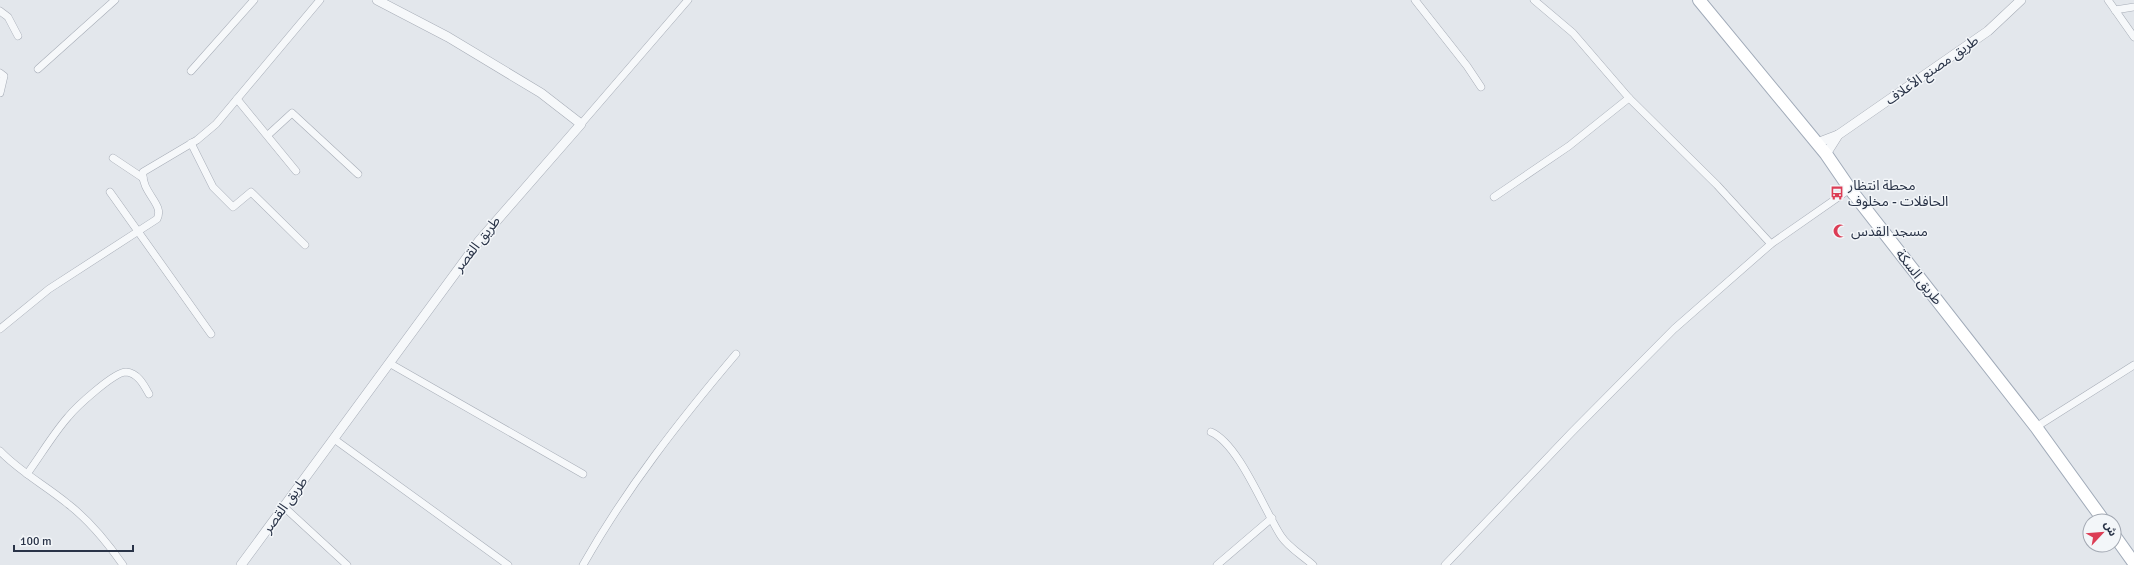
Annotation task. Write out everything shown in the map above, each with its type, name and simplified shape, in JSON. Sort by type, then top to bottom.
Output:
[{"type":"main road","name":"طريق السكة","points":[[1699,0],[1826,154],[1850,189],[2036,427],[2098,513]]},
{"type":"main road","points":[[2122,546],[2134,563]]},
{"type":"street","points":[[38,69],[115,0]]},
{"type":"street","points":[[191,70],[254,0]]},
{"type":"street","points":[[0,329],[49,289],[157,219],[160,213],[159,208],[144,185],[143,172],[191,143],[216,124],[320,0]]},
{"type":"street","points":[[376,0],[448,37],[475,53],[541,93],[581,124],[688,0]]},
{"type":"street","points":[[1415,0],[1458,53],[1481,87]]},
{"type":"street","points":[[1534,0],[1573,33],[1629,98],[1717,185],[1772,244]]},
{"type":"street","name":"طريق مصنع الأعلاف","points":[[1817,143],[1838,135],[1988,31],[2021,0]]},
{"type":"street","points":[[2108,0],[2134,38]]},
{"type":"street","points":[[2115,10],[2134,7]]},
{"type":"street","points":[[0,11],[8,17],[18,36]]},
{"type":"street","points":[[0,73],[4,76],[0,93]]},
{"type":"street","points":[[1494,196],[1569,146],[1629,98]]},
{"type":"street","points":[[237,99],[268,134],[296,171]]},
{"type":"street","points":[[268,134],[292,113],[358,174]]},
{"type":"street","name":"طريق القصر","points":[[240,565],[479,241],[581,124]]},
{"type":"street","name":"طريق مصنع الأعلاف","points":[[1826,154],[1838,135]]},
{"type":"street","points":[[191,143],[213,186],[233,207],[251,192],[305,245]]},
{"type":"street","points":[[113,158],[143,178]]},
{"type":"street","points":[[1445,565],[1674,329],[1772,244],[1850,189]]},
{"type":"street","points":[[110,192],[211,334]]},
{"type":"street","points":[[583,565],[644,470],[699,397],[736,354]]},
{"type":"street","points":[[389,363],[583,474]]},
{"type":"street","points":[[2036,427],[2134,365]]},
{"type":"street","points":[[27,474],[69,416],[108,381],[124,372],[133,374],[141,381],[150,394]]},
{"type":"street","points":[[1211,432],[1219,436],[1247,474],[1282,537],[1313,565]]},
{"type":"street","points":[[334,439],[508,565]]},
{"type":"street","points":[[0,451],[88,521],[105,539],[123,565]]},
{"type":"street","points":[[284,507],[347,565]]},
{"type":"street","points":[[1217,565],[1272,518]]},
{"type":"place","name":"محطة انتظار الحافلات - مخلوف","points":[[1837,193]]},
{"type":"place","name":"مسجد القدس","points":[[1840,231]]}]
